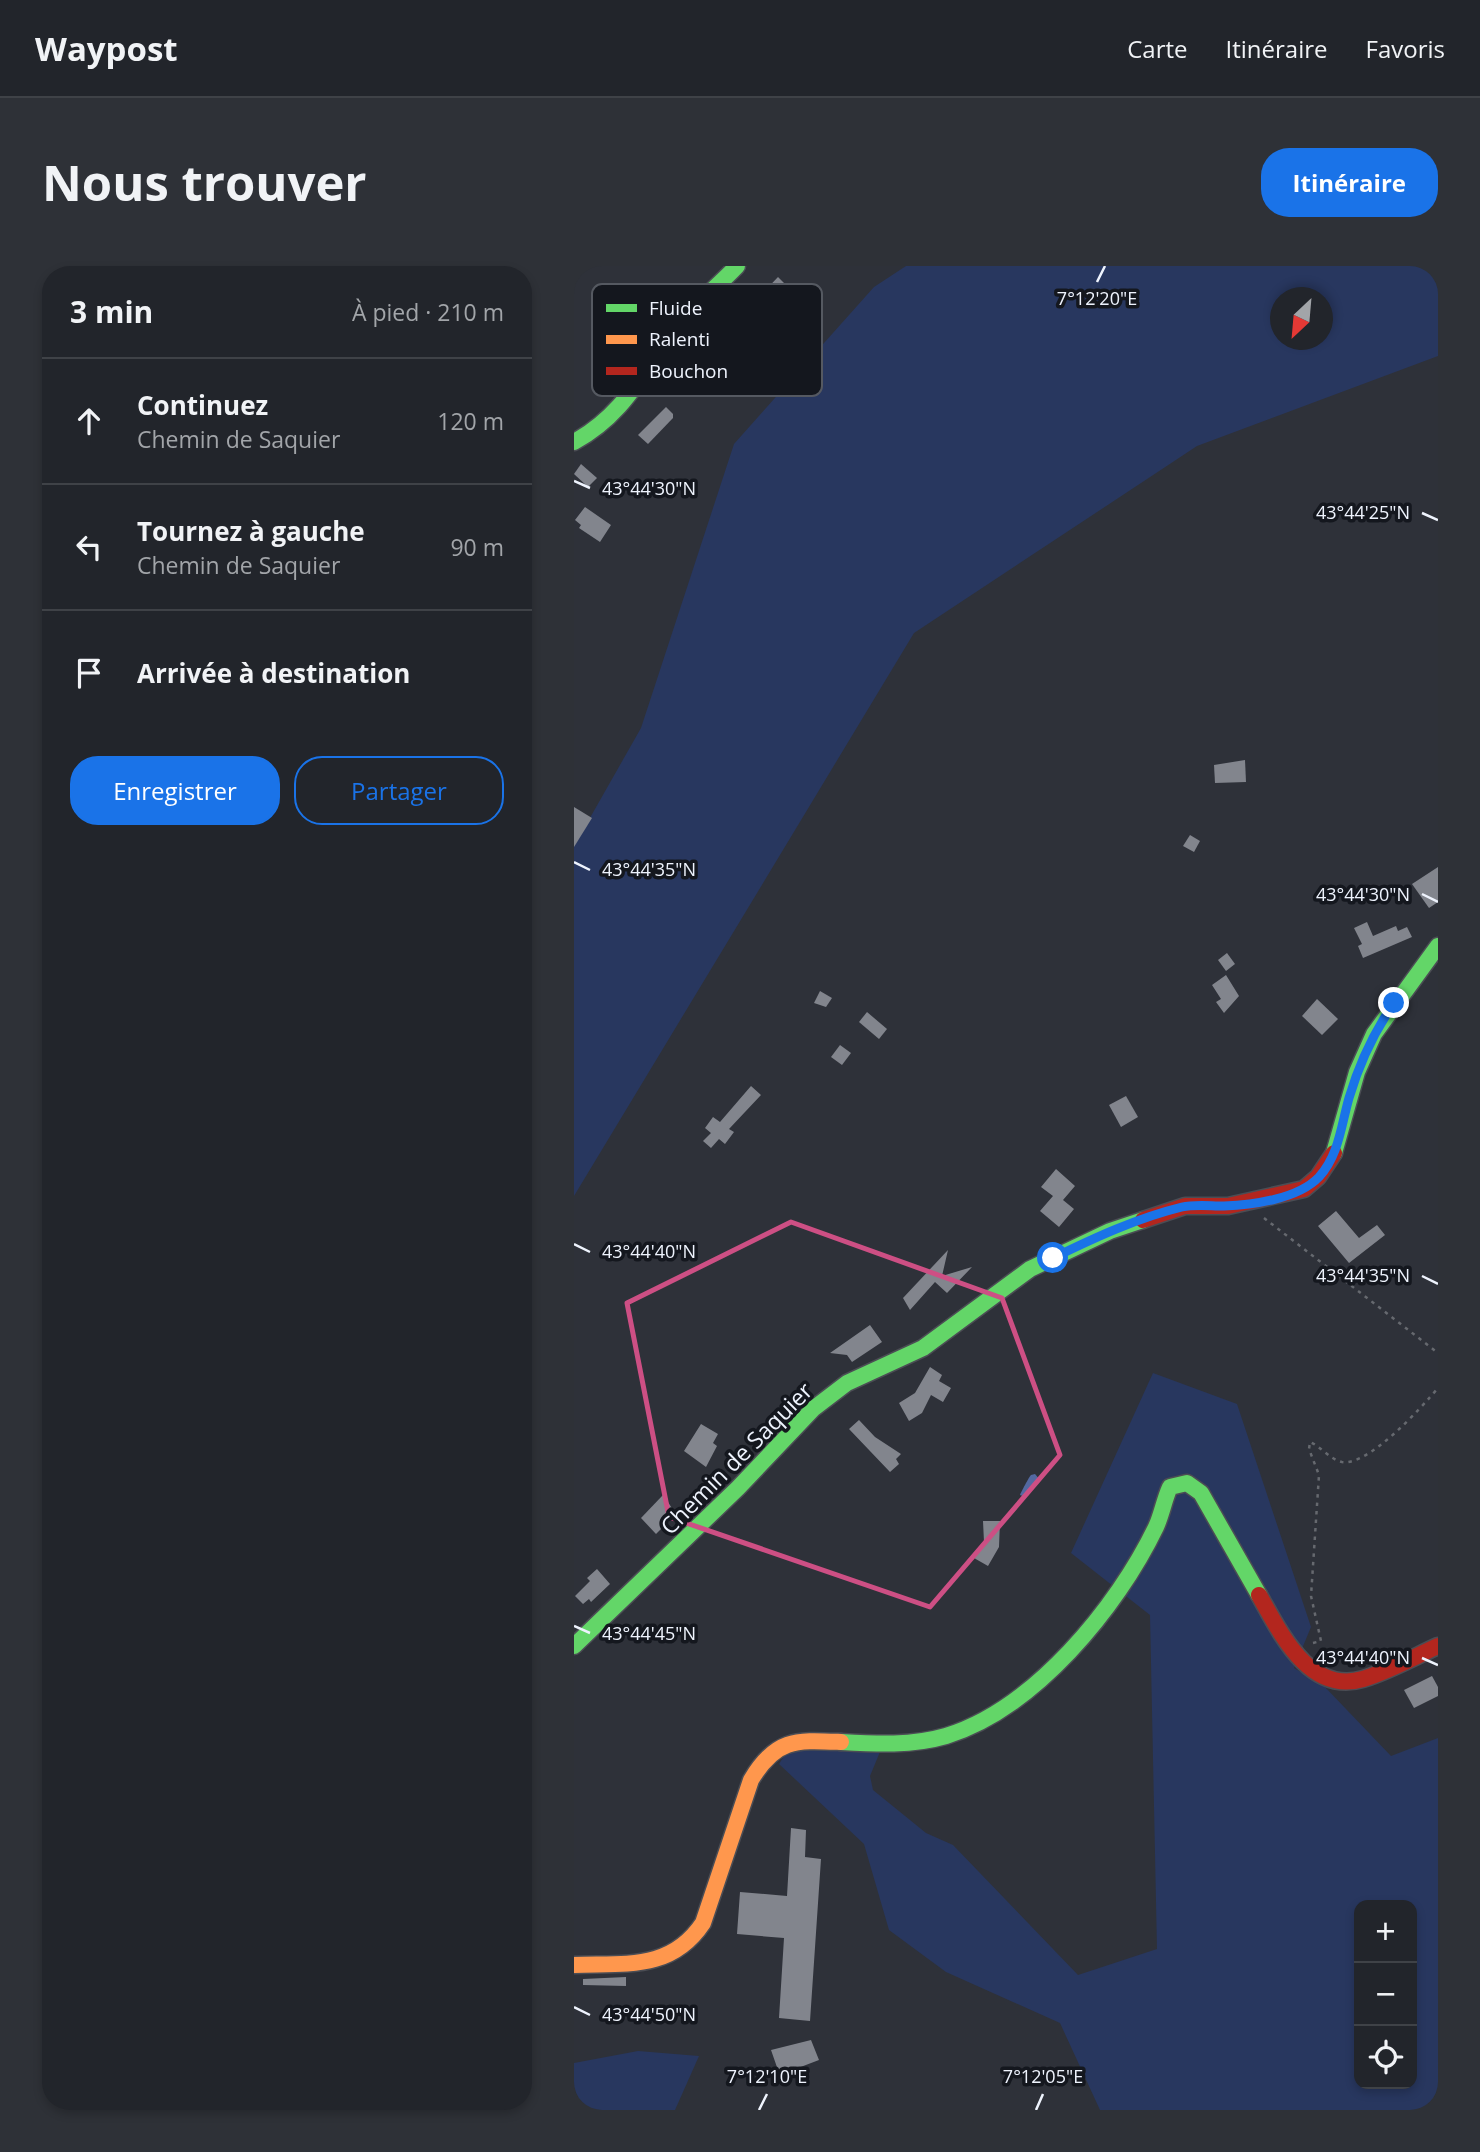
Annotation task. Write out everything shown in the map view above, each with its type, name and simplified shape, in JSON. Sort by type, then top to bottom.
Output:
[{"type":"street","points":[[719,284],[737,266]]},
{"type":"street","points":[[574,442],[595,433],[630,396]]},
{"type":"street","name":"Chemin de Saquier","points":[[574,1646],[655,1570],[813,1409],[847,1383],[923,1348],[1030,1269],[1110,1231],[1185,1206],[1244,1203],[1304,1189],[1318,1177],[1332,1158],[1357,1072],[1374,1034],[1438,946]]},
{"type":"street","points":[[574,1965],[664,1959],[692,1942],[712,1899],[751,1780],[762,1760],[782,1744],[797,1741],[908,1742],[945,1736],[983,1721],[1018,1700],[1044,1677],[1120,1588],[1157,1525],[1170,1487],[1180,1482],[1190,1483],[1200,1493],[1285,1641],[1308,1668],[1326,1678],[1362,1680],[1438,1646]]},
{"type":"path","points":[[1244,1203],[1438,1353]]},
{"type":"path","points":[[1308,1640],[1314,1644],[1321,1641],[1311,1596],[1319,1475],[1308,1449],[1310,1443],[1341,1462],[1363,1459],[1419,1410],[1438,1388]]},
{"type":"highlighted area","points":[[791,1222],[1002,1298],[1060,1455],[930,1607],[669,1517],[627,1303]]},
{"type":"shaded area","points":[[906,266],[1438,266],[1438,356],[1197,446],[914,633],[574,1196],[574,846],[641,728],[734,444],[777,396],[822,396],[822,345],[874,287]]},
{"type":"shaded area","points":[[1153,1373],[1237,1404],[1311,1627],[1294,1668],[1324,1686],[1391,1756],[1438,1738],[1438,2110],[1100,2110],[1060,2023],[946,1972],[889,1930],[864,1844],[779,1764],[788,1750],[882,1747],[870,1776],[873,1790],[926,1833],[953,1845],[1078,1975],[1157,1949],[1150,1615],[1071,1553]]},
{"type":"shaded area","points":[[1035,1474],[1040,1480],[1025,1497],[1020,1495],[1030,1476]]},
{"type":"shaded area","points":[[638,2051],[699,2056],[675,2110],[574,2110],[574,2063]]},
{"type":"building","points":[[778,277],[785,284],[771,284]]},
{"type":"building","points":[[666,407],[673,414],[673,418],[648,444],[638,435]]},
{"type":"building","points":[[581,464],[597,478],[588,487],[574,474]]},
{"type":"building","points":[[585,507],[611,525],[600,542],[579,528],[581,525],[575,520]]},
{"type":"building","points":[[1245,760],[1246,782],[1215,783],[1214,765]]},
{"type":"building","points":[[574,807],[592,818],[574,847]]},
{"type":"building","points":[[1190,835],[1200,841],[1194,852],[1183,846]]},
{"type":"building","points":[[1438,867],[1438,902],[1429,908],[1412,884]]},
{"type":"building","points":[[1367,922],[1373,936],[1396,926],[1398,931],[1407,927],[1412,937],[1363,958],[1358,946],[1362,944],[1354,928]]},
{"type":"building","points":[[1227,953],[1235,964],[1226,971],[1218,960]]},
{"type":"building","points":[[1226,975],[1239,996],[1224,1013],[1216,1002],[1221,999],[1212,985]]},
{"type":"building","points":[[820,991],[832,998],[826,1007],[814,1003]]},
{"type":"building","points":[[1317,999],[1338,1019],[1322,1035],[1302,1016]]},
{"type":"building","points":[[867,1012],[887,1029],[879,1039],[859,1022]]},
{"type":"building","points":[[840,1045],[851,1053],[842,1065],[831,1057]]},
{"type":"building","points":[[751,1086],[761,1095],[729,1129],[734,1132],[725,1144],[719,1139],[711,1148],[703,1141],[711,1133],[705,1128],[713,1117],[720,1122]]},
{"type":"building","points":[[1126,1096],[1138,1117],[1121,1127],[1109,1105]]},
{"type":"building","points":[[1056,1169],[1075,1186],[1063,1200],[1074,1209],[1059,1227],[1040,1211],[1053,1196],[1041,1187]]},
{"type":"building","points":[[1336,1211],[1359,1238],[1377,1225],[1385,1235],[1349,1263],[1318,1226]]},
{"type":"building","points":[[948,1250],[942,1276],[972,1267],[947,1293],[935,1282],[910,1310],[903,1298]]},
{"type":"building","points":[[870,1325],[882,1342],[852,1362],[847,1355],[830,1353]]},
{"type":"building","points":[[930,1367],[942,1375],[939,1381],[951,1388],[943,1402],[931,1395],[922,1413],[909,1421],[899,1403],[915,1393]]},
{"type":"building","points":[[859,1420],[875,1437],[901,1454],[896,1459],[899,1464],[890,1472],[849,1429]]},
{"type":"building","points":[[701,1424],[718,1434],[713,1443],[717,1446],[706,1467],[684,1451]]},
{"type":"building","points":[[663,1495],[676,1514],[656,1534],[641,1518]]},
{"type":"building","points":[[983,1521],[1000,1521],[999,1547],[988,1566],[974,1558],[984,1542]]},
{"type":"building","points":[[597,1569],[610,1584],[591,1602],[589,1599],[583,1604],[575,1596],[590,1581],[587,1578]]},
{"type":"building","points":[[1432,1676],[1438,1687],[1438,1696],[1414,1708],[1404,1690]]},
{"type":"building","points":[[791,1828],[806,1830],[805,1857],[821,1859],[810,2021],[779,2018],[784,1938],[737,1934],[740,1892],[787,1896]]},
{"type":"building","points":[[626,1977],[626,1986],[583,1985],[583,1979]]},
{"type":"building","points":[[811,2040],[819,2060],[798,2068],[800,2074],[788,2078],[785,2071],[779,2073],[771,2050]]},
{"type":"traffic: fast","points":[[719,284],[737,266]]},
{"type":"traffic: fast","points":[[574,442],[609,417],[628,396]]},
{"type":"traffic: fast","points":[[1334,1153],[1357,1072],[1374,1034],[1438,946]]},
{"type":"traffic: fast","points":[[574,1646],[738,1488],[813,1409],[847,1383],[923,1348],[1030,1269],[1110,1231],[1143,1220]]},
{"type":"traffic: fast","points":[[841,1742],[894,1744],[946,1736],[979,1723],[1041,1679],[1096,1622],[1119,1590],[1156,1527],[1170,1487],[1187,1483],[1201,1493],[1259,1595]]},
{"type":"traffic: slow","points":[[574,1965],[646,1961],[677,1950],[703,1923],[751,1780],[760,1766],[769,1756],[788,1744],[811,1741],[841,1742]]},
{"type":"traffic: jam","points":[[1143,1220],[1185,1206],[1228,1206],[1304,1189],[1318,1177],[1334,1153]]},
{"type":"traffic: jam","points":[[1259,1595],[1299,1657],[1327,1678],[1344,1682],[1363,1679],[1438,1646]]},
{"type":"route","points":[[1053,1258],[1110,1231],[1185,1206],[1228,1206],[1274,1198],[1304,1189],[1318,1177],[1332,1158],[1357,1072],[1374,1034],[1394,1003]]}]
